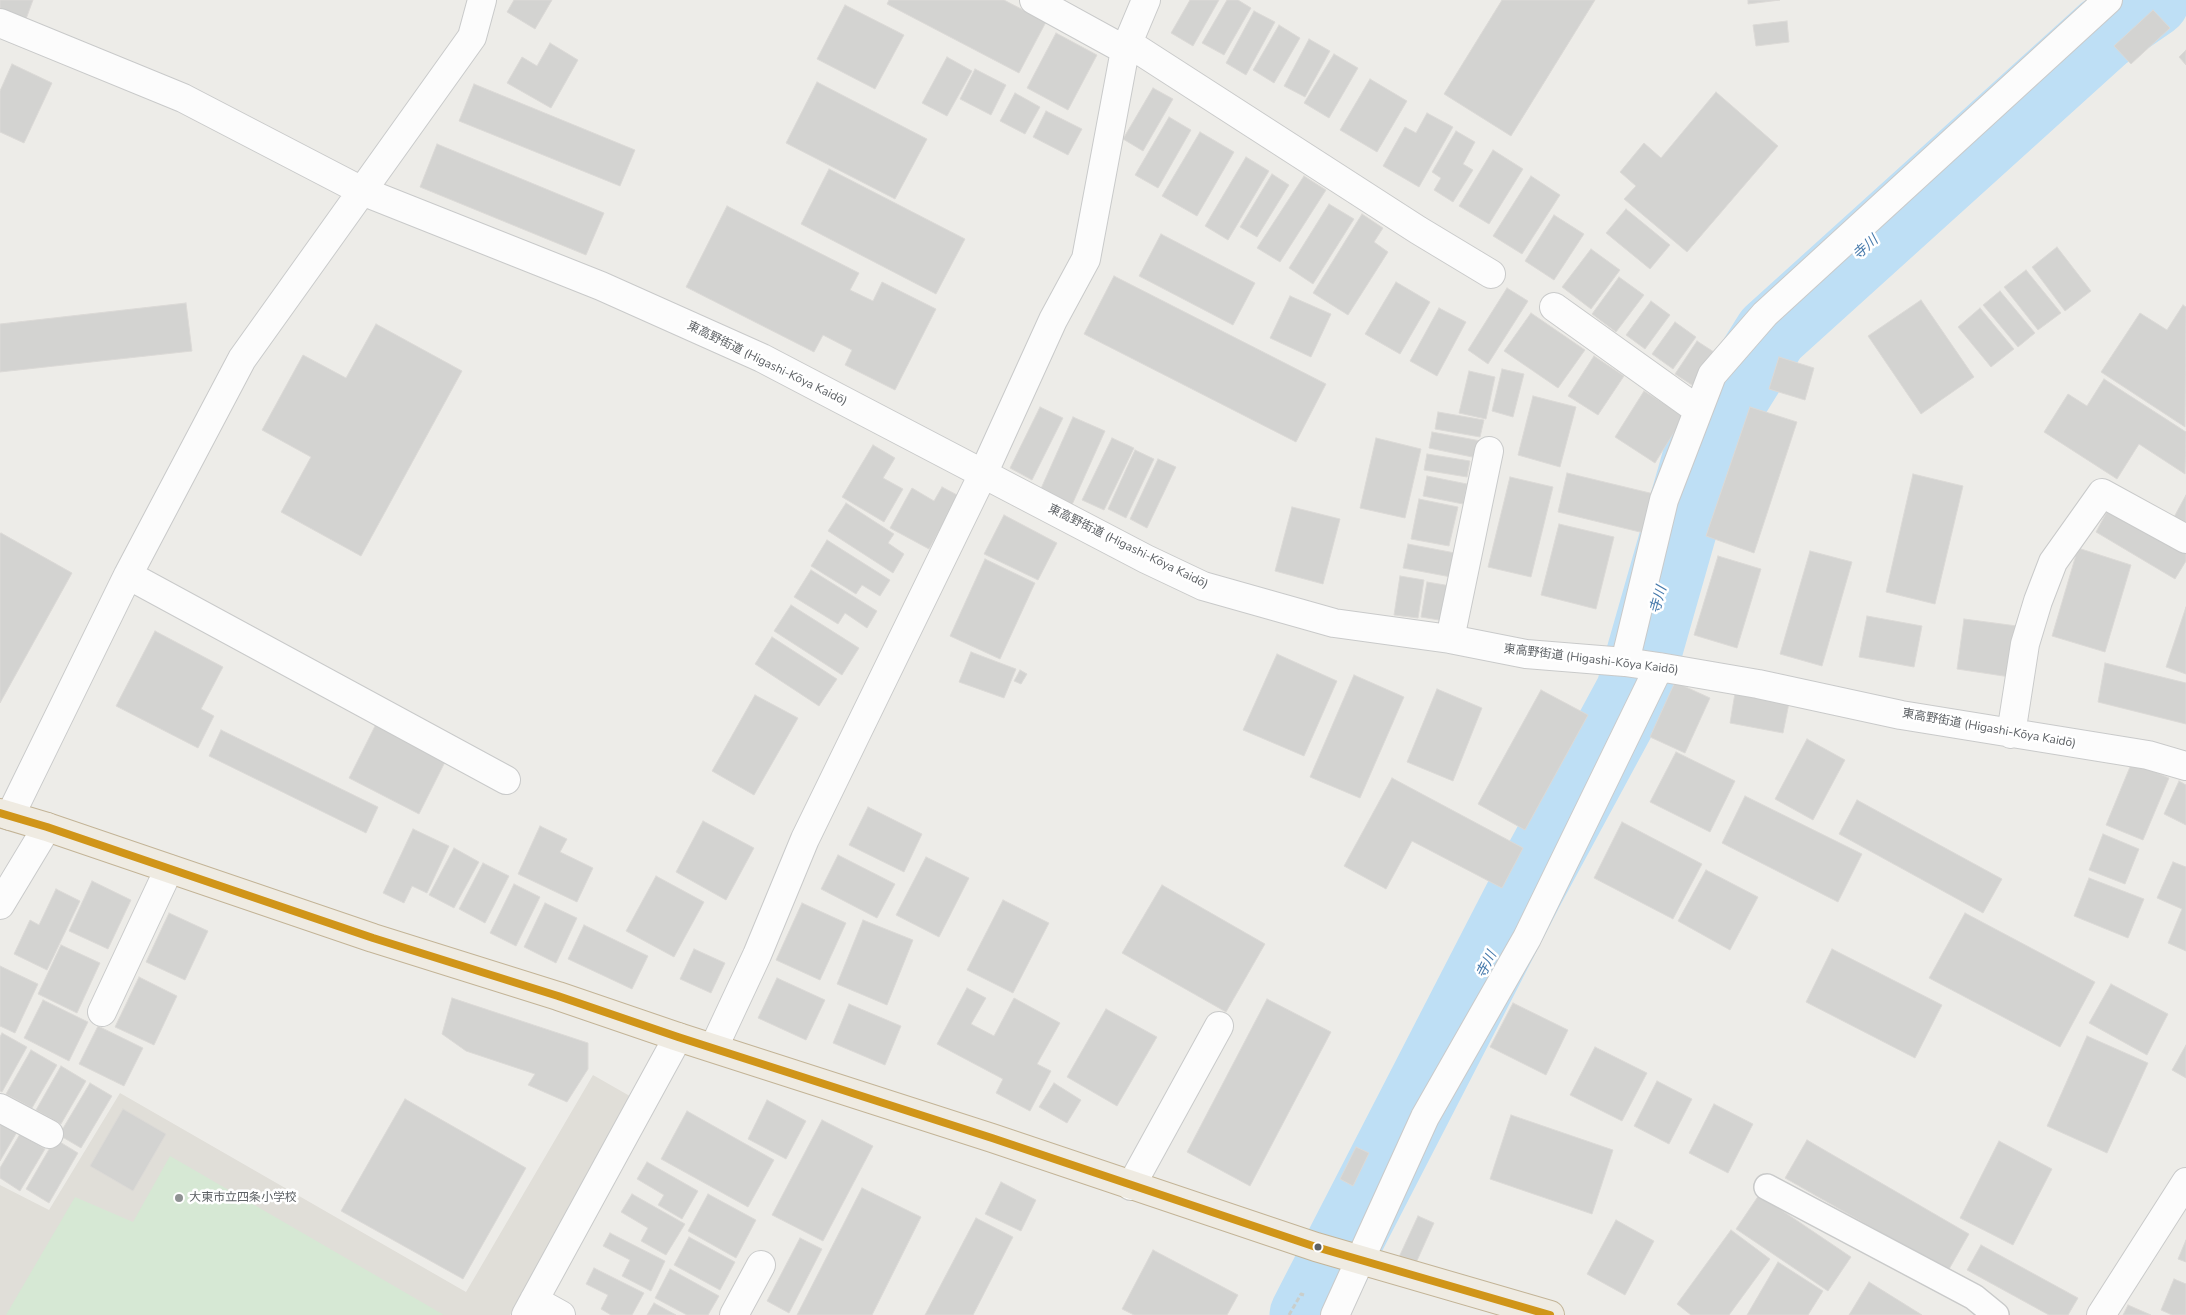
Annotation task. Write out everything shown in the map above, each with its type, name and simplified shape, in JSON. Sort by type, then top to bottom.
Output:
[{"type":"highway","points":[[5,815],[47,827],[678,1037],[714,1047],[992,1138],[1316,1247],[1550,1315]]},
{"type":"street","points":[[5,815],[128,575],[242,359],[472,37],[482,0]]},
{"type":"street","points":[[1034,0],[1127,47],[1491,274]]},
{"type":"street","points":[[714,1047],[757,955],[805,839],[983,474],[1053,320],[1086,258],[1127,47],[1146,0]]},
{"type":"street","points":[[1625,662],[1664,500],[1712,375],[1765,314],[2108,0]]},
{"type":"street","name":"東高野街道 (Higashi-Kōya Kaidō)","points":[[0,23],[183,98],[362,191],[601,286],[762,358],[1146,559],[1203,586],[1334,623],[1450,639],[1526,654],[1625,662],[1659,667],[1758,684],[1902,715],[2148,756],[2186,766]]},
{"type":"street","points":[[1554,306],[1698,410]]},
{"type":"street","points":[[1450,639],[1489,452]]},
{"type":"street","points":[[2011,734],[2025,644],[2038,601],[2053,562],[2102,493],[2186,539]]},
{"type":"street","points":[[128,575],[506,780]]},
{"type":"street","points":[[1335,1315],[1359,1258],[1426,1117],[1527,938],[1659,667]]},
{"type":"street","points":[[0,905],[47,827]]},
{"type":"street","points":[[102,1012],[169,869]]},
{"type":"street","points":[[1131,1186],[1219,1026]]},
{"type":"street","points":[[561,1315],[530,1308],[678,1037]]},
{"type":"street","points":[[0,1108],[48,1134]]},
{"type":"street","points":[[2101,1315],[2186,1182]]},
{"type":"street","points":[[734,1315],[761,1265]]},
{"type":"lane","points":[[1767,1187],[1974,1297],[1996,1315]]},
{"type":"path","points":[[1289,1315],[1301,1294]]},
{"type":"shaded area","name":"大東市立四条小学校","points":[[593,1075],[635,1099],[510,1315],[0,1315],[0,1185],[49,1210],[120,1093],[466,1292]]},
{"type":"green space","points":[[170,1156],[444,1315],[6,1315],[75,1197],[133,1222]]},
{"type":"building","points":[[0,0],[33,0],[26,19],[0,8]]},
{"type":"building","points":[[514,0],[552,0],[535,29],[507,12]]},
{"type":"building","points":[[889,0],[1004,0],[1046,22],[1019,73],[887,4]]},
{"type":"building","points":[[1190,0],[1219,0],[1193,46],[1171,33]]},
{"type":"building","points":[[1227,0],[1238,0],[1251,8],[1224,55],[1202,43]]},
{"type":"building","points":[[1502,0],[1595,0],[1511,136],[1444,94]]},
{"type":"building","points":[[1748,0],[1780,0],[1748,4]]},
{"type":"building","points":[[845,5],[904,35],[875,89],[817,59]]},
{"type":"building","points":[[2153,10],[2170,28],[2131,64],[2114,46]]},
{"type":"building","points":[[1254,11],[1275,22],[1246,75],[1226,63]]},
{"type":"building","points":[[1787,21],[1789,42],[1756,46],[1753,25]]},
{"type":"building","points":[[1279,25],[1300,38],[1274,83],[1253,70]]},
{"type":"building","points":[[1056,33],[1097,55],[1068,110],[1027,88]]},
{"type":"building","points":[[1309,39],[1330,51],[1305,97],[1284,86]]},
{"type":"building","points":[[550,43],[578,60],[551,108],[507,83],[522,57],[537,66]]},
{"type":"building","points":[[2186,50],[2186,65],[2179,57]]},
{"type":"building","points":[[1334,54],[1358,68],[1329,118],[1304,103]]},
{"type":"building","points":[[947,57],[972,71],[947,116],[922,103]]},
{"type":"building","points":[[12,64],[52,83],[24,143],[0,132],[0,91]]},
{"type":"building","points":[[975,69],[1006,85],[991,115],[960,99]]},
{"type":"building","points":[[1370,79],[1407,101],[1377,152],[1340,130]]},
{"type":"building","points":[[817,82],[927,139],[895,199],[786,143]]},
{"type":"building","points":[[474,84],[635,150],[620,186],[459,121]]},
{"type":"building","points":[[1153,88],[1173,99],[1143,151],[1123,139]]},
{"type":"building","points":[[1716,92],[1778,146],[1687,252],[1624,199],[1636,186],[1620,172],[1644,143],[1661,158]]},
{"type":"building","points":[[1015,93],[1040,107],[1025,134],[1000,121]]},
{"type":"building","points":[[1046,111],[1082,129],[1068,155],[1033,137]]},
{"type":"building","points":[[1427,113],[1453,127],[1419,187],[1383,166],[1405,127],[1416,133]]},
{"type":"building","points":[[1169,117],[1191,130],[1158,188],[1135,175]]},
{"type":"building","points":[[1456,131],[1475,142],[1463,164],[1473,170],[1453,202],[1434,190],[1441,178],[1432,172]]},
{"type":"building","points":[[1200,132],[1234,152],[1197,216],[1162,196]]},
{"type":"building","points":[[437,144],[604,213],[586,255],[420,187]]},
{"type":"building","points":[[1493,150],[1523,169],[1489,224],[1459,206]]},
{"type":"building","points":[[1246,157],[1269,171],[1228,240],[1205,226]]},
{"type":"building","points":[[829,169],[965,239],[936,294],[801,224]]},
{"type":"building","points":[[1272,174],[1289,185],[1257,237],[1240,227]]},
{"type":"building","points":[[1304,176],[1326,190],[1280,262],[1257,248]]},
{"type":"building","points":[[1531,176],[1560,195],[1522,254],[1493,236]]},
{"type":"building","points":[[1329,204],[1354,219],[1313,284],[1289,268]]},
{"type":"building","points":[[727,206],[859,273],[850,290],[873,301],[882,282],[936,309],[895,390],[845,365],[852,350],[823,335],[814,352],[686,287]]},
{"type":"building","points":[[1626,209],[1670,245],[1650,269],[1606,233]]},
{"type":"building","points":[[1362,214],[1383,228],[1374,242],[1388,252],[1348,315],[1313,293]]},
{"type":"building","points":[[1554,215],[1584,234],[1554,280],[1525,261]]},
{"type":"building","points":[[1161,234],[1255,283],[1233,325],[1139,276]]},
{"type":"building","points":[[2057,247],[2091,291],[2065,311],[2032,267]]},
{"type":"building","points":[[1591,249],[1620,270],[1591,309],[1562,287]]},
{"type":"building","points":[[2026,270],[2061,313],[2038,330],[2004,287]]},
{"type":"building","points":[[1114,276],[1326,384],[1296,442],[1084,334]]},
{"type":"building","points":[[1619,277],[1644,295],[1616,332],[1592,314]]},
{"type":"building","points":[[1396,282],[1430,302],[1400,354],[1365,334]]},
{"type":"building","points":[[1507,288],[1528,301],[1488,364],[1468,350]]},
{"type":"building","points":[[2000,291],[2035,333],[2018,347],[1983,305]]},
{"type":"building","points":[[1290,296],[1331,314],[1311,357],[1270,338]]},
{"type":"building","points":[[1921,300],[1974,377],[1921,414],[1868,336]]},
{"type":"building","points":[[1651,301],[1670,315],[1645,349],[1626,335]]},
{"type":"building","points":[[186,303],[192,351],[0,372],[0,324]]},
{"type":"building","points":[[2183,305],[2186,307],[2185,427],[2101,372],[2140,313],[2167,330]]},
{"type":"building","points":[[1439,308],[1466,322],[1437,376],[1410,361]]},
{"type":"building","points":[[1980,308],[2014,349],[1991,367],[1958,327]]},
{"type":"building","points":[[1531,313],[1585,350],[1558,388],[1504,351]]},
{"type":"building","points":[[1675,322],[1696,337],[1673,369],[1652,354]]},
{"type":"building","points":[[376,324],[462,371],[361,556],[281,512],[311,457],[262,430],[303,355],[346,378]]},
{"type":"building","points":[[1697,341],[1717,354],[1695,387],[1675,374]]},
{"type":"building","points":[[1594,356],[1624,376],[1598,415],[1568,396]]},
{"type":"building","points":[[1779,357],[1814,368],[1805,400],[1769,389]]},
{"type":"building","points":[[1502,369],[1524,374],[1513,417],[1492,411]]},
{"type":"building","points":[[1469,371],[1495,377],[1486,419],[1459,413]]},
{"type":"building","points":[[2104,379],[2186,432],[2185,474],[2139,444],[2117,479],[2044,432],[2068,394],[2087,406]]},
{"type":"building","points":[[1644,391],[1684,416],[1655,463],[1615,437]]},
{"type":"building","points":[[1533,396],[1576,407],[1560,467],[1518,455]]},
{"type":"building","points":[[1040,407],[1063,418],[1032,480],[1010,468]]},
{"type":"building","points":[[1750,407],[1797,422],[1754,553],[1706,536]]},
{"type":"building","points":[[1438,412],[1484,420],[1480,437],[1435,429]]},
{"type":"building","points":[[1073,417],[1105,431],[1071,507],[1039,493]]},
{"type":"building","points":[[1432,432],[1481,441],[1477,458],[1429,448]]},
{"type":"building","points":[[1112,438],[1134,448],[1104,510],[1082,500]]},
{"type":"building","points":[[1376,438],[1421,449],[1405,518],[1360,508]]},
{"type":"building","points":[[873,445],[895,458],[883,478],[903,489],[884,522],[842,497]]},
{"type":"building","points":[[1135,450],[1154,459],[1126,518],[1108,509]]},
{"type":"building","points":[[1427,454],[1470,461],[1467,477],[1424,470]]},
{"type":"building","points":[[1158,459],[1176,467],[1147,528],[1130,519]]},
{"type":"building","points":[[1567,473],[1654,494],[1644,533],[1558,512]]},
{"type":"building","points":[[1913,474],[1963,486],[1935,604],[1886,592]]},
{"type":"building","points":[[1427,476],[1467,484],[1463,504],[1423,496]]},
{"type":"building","points":[[1510,477],[1553,487],[1531,577],[1488,567]]},
{"type":"building","points":[[942,487],[959,496],[929,549],[890,528],[912,488],[934,501]]},
{"type":"building","points":[[2186,495],[2186,524],[2174,517]]},
{"type":"building","points":[[1419,499],[1458,507],[1449,546],[1411,539]]},
{"type":"building","points":[[846,503],[894,534],[888,543],[904,554],[893,573],[828,531]]},
{"type":"building","points":[[2110,506],[2186,552],[2186,561],[2175,579],[2096,532]]},
{"type":"building","points":[[1292,507],[1340,519],[1323,584],[1275,571]]},
{"type":"building","points":[[1004,515],[1057,543],[1038,580],[984,554]]},
{"type":"building","points":[[1559,524],[1614,537],[1596,609],[1541,595]]},
{"type":"building","points":[[0,534],[72,573],[0,703]]},
{"type":"building","points":[[827,540],[890,580],[880,596],[862,585],[856,594],[811,566]]},
{"type":"building","points":[[1408,544],[1455,553],[1451,577],[1403,568]]},
{"type":"building","points":[[2078,548],[2131,565],[2105,652],[2052,636]]},
{"type":"building","points":[[1810,551],[1852,562],[1822,666],[1780,654]]},
{"type":"building","points":[[1718,556],[1761,569],[1737,648],[1694,635]]},
{"type":"building","points":[[985,559],[1035,583],[1000,659],[950,636]]},
{"type":"building","points":[[811,570],[877,611],[867,628],[845,613],[838,624],[794,597]]},
{"type":"building","points":[[1400,576],[1424,580],[1418,618],[1394,615]]},
{"type":"building","points":[[1427,582],[1451,586],[1445,621],[1421,617]]},
{"type":"building","points":[[791,605],[859,648],[842,675],[774,631]]},
{"type":"building","points":[[2186,607],[2186,674],[2166,667]]},
{"type":"building","points":[[1867,616],[1922,626],[1914,667],[1859,657]]},
{"type":"building","points":[[1964,619],[2017,626],[2010,677],[1957,669]]},
{"type":"building","points":[[155,631],[223,667],[201,709],[214,716],[198,748],[116,706]]},
{"type":"building","points":[[772,637],[837,679],[819,706],[755,664]]},
{"type":"building","points":[[971,652],[1016,669],[1004,698],[959,682]]},
{"type":"building","points":[[1277,654],[1337,681],[1304,756],[1243,730]]},
{"type":"building","points":[[2105,663],[2186,683],[2186,724],[2098,702]]},
{"type":"building","points":[[1020,670],[1027,674],[1021,684],[1014,681]]},
{"type":"building","points":[[1354,675],[1404,697],[1360,798],[1310,777]]},
{"type":"building","points":[[1675,682],[1710,698],[1685,753],[1650,737]]},
{"type":"building","points":[[1437,689],[1482,708],[1453,781],[1407,762]]},
{"type":"building","points":[[1541,690],[1588,715],[1525,830],[1478,804]]},
{"type":"building","points":[[1735,693],[1789,703],[1783,733],[1730,723]]},
{"type":"building","points":[[755,695],[798,718],[754,795],[712,771]]},
{"type":"building","points":[[376,724],[446,760],[419,814],[349,778]]},
{"type":"building","points":[[221,730],[378,807],[366,833],[209,756]]},
{"type":"building","points":[[1807,739],[1845,760],[1813,820],[1775,799]]},
{"type":"building","points":[[1676,752],[1735,781],[1710,832],[1650,802]]},
{"type":"building","points":[[2132,762],[2169,778],[2143,840],[2106,825]]},
{"type":"building","points":[[1392,778],[1523,848],[1502,888],[1412,841],[1386,889],[1344,866]]},
{"type":"building","points":[[2179,781],[2186,785],[2186,825],[2164,814]]},
{"type":"building","points":[[1745,796],[1862,854],[1838,902],[1722,843]]},
{"type":"building","points":[[1857,800],[2002,879],[1983,913],[1839,834]]},
{"type":"building","points":[[868,807],[922,834],[904,872],[849,845]]},
{"type":"building","points":[[703,821],[754,848],[726,900],[676,872]]},
{"type":"building","points":[[1622,822],[1702,864],[1673,919],[1594,878]]},
{"type":"building","points":[[540,826],[567,839],[560,852],[593,868],[577,902],[518,874]]},
{"type":"building","points":[[413,829],[449,846],[427,893],[412,886],[404,903],[383,893]]},
{"type":"building","points":[[2103,834],[2139,849],[2125,884],[2089,870]]},
{"type":"building","points":[[454,848],[479,862],[454,908],[429,895]]},
{"type":"building","points":[[838,855],[895,884],[877,918],[821,889]]},
{"type":"building","points":[[926,857],[969,878],[939,937],[896,915]]},
{"type":"building","points":[[2173,862],[2186,867],[2186,951],[2168,943],[2182,909],[2157,898]]},
{"type":"building","points":[[483,863],[509,876],[485,923],[459,909]]},
{"type":"building","points":[[1706,870],[1758,897],[1730,950],[1678,921]]},
{"type":"building","points":[[656,876],[704,902],[674,957],[626,931]]},
{"type":"building","points":[[2089,878],[2144,899],[2128,938],[2074,916]]},
{"type":"building","points":[[92,881],[131,900],[108,949],[69,931]]},
{"type":"building","points":[[514,884],[540,897],[516,946],[490,933]]},
{"type":"building","points":[[1162,885],[1265,944],[1226,1012],[1122,953]]},
{"type":"building","points":[[56,889],[80,901],[47,970],[14,954],[30,920],[39,925]]},
{"type":"building","points":[[1003,900],[1049,923],[1013,993],[967,970]]},
{"type":"building","points":[[545,903],[577,918],[556,963],[524,947]]},
{"type":"building","points":[[802,903],[846,923],[820,980],[776,960]]},
{"type":"building","points":[[169,913],[208,931],[185,980],[146,962]]},
{"type":"building","points":[[1965,913],[2095,982],[2060,1047],[1929,978]]},
{"type":"building","points":[[863,920],[913,940],[887,1005],[837,984]]},
{"type":"building","points":[[584,925],[648,956],[632,989],[568,959]]},
{"type":"building","points":[[61,945],[100,963],[77,1013],[38,994]]},
{"type":"building","points":[[694,949],[725,963],[711,993],[680,979]]},
{"type":"building","points":[[1832,949],[1942,1005],[1915,1058],[1806,1002]]},
{"type":"building","points":[[0,966],[38,984],[15,1033],[0,1026]]},
{"type":"building","points":[[139,977],[177,996],[154,1045],[115,1027]]},
{"type":"building","points":[[777,978],[825,1000],[806,1040],[758,1018]]},
{"type":"building","points":[[2111,984],[2168,1014],[2147,1055],[2089,1023]]},
{"type":"building","points":[[967,988],[986,998],[971,1024],[994,1036],[1014,998],[1060,1023],[1037,1064],[1051,1071],[1030,1111],[996,1093],[1003,1079],[937,1044]]},
{"type":"building","points":[[452,998],[588,1043],[588,1069],[567,1102],[528,1085],[535,1074],[466,1051],[442,1034]]},
{"type":"building","points":[[1267,999],[1331,1032],[1250,1186],[1187,1152]]},
{"type":"building","points":[[43,1000],[88,1022],[69,1061],[24,1038]]},
{"type":"building","points":[[1513,1003],[1568,1030],[1546,1075],[1490,1047]]},
{"type":"building","points":[[849,1004],[901,1026],[885,1065],[833,1043]]},
{"type":"building","points":[[1106,1009],[1157,1037],[1117,1106],[1067,1077]]},
{"type":"building","points":[[98,1026],[143,1048],[124,1086],[79,1064]]},
{"type":"building","points":[[2,1033],[27,1047],[2,1092],[0,1091],[0,1037]]},
{"type":"building","points":[[2087,1036],[2148,1063],[2107,1153],[2047,1126]]},
{"type":"building","points":[[2186,1045],[2186,1078],[2172,1070]]},
{"type":"building","points":[[1595,1047],[1647,1073],[1622,1121],[1570,1095]]},
{"type":"building","points":[[31,1050],[57,1065],[32,1108],[6,1094]]},
{"type":"building","points":[[61,1066],[86,1081],[61,1124],[36,1110]]},
{"type":"building","points":[[1657,1081],[1692,1099],[1669,1144],[1634,1126]]},
{"type":"building","points":[[90,1083],[112,1096],[81,1148],[59,1135]]},
{"type":"building","points":[[1054,1083],[1081,1100],[1067,1123],[1039,1107]]},
{"type":"building","points":[[405,1099],[526,1168],[463,1279],[341,1211]]},
{"type":"building","points":[[767,1100],[806,1121],[786,1159],[748,1139]]},
{"type":"building","points":[[1714,1104],[1753,1124],[1728,1173],[1689,1153]]},
{"type":"building","points":[[123,1109],[166,1134],[133,1191],[90,1166]]},
{"type":"building","points":[[687,1111],[774,1160],[748,1207],[661,1159]]},
{"type":"building","points":[[1511,1115],[1613,1150],[1592,1214],[1490,1179]]},
{"type":"building","points":[[822,1120],[873,1146],[823,1241],[772,1215]]},
{"type":"building","points":[[0,1122],[17,1132],[0,1161]]},
{"type":"building","points":[[20,1134],[45,1149],[20,1191],[0,1178],[0,1168]]},
{"type":"building","points":[[55,1139],[78,1153],[49,1203],[26,1189]]},
{"type":"building","points":[[1807,1140],[1969,1234],[1948,1271],[1785,1178]]},
{"type":"building","points":[[1999,1141],[2052,1169],[2013,1245],[1960,1218]]},
{"type":"building","points":[[1356,1147],[1369,1153],[1353,1186],[1340,1179]]},
{"type":"building","points":[[647,1162],[698,1191],[682,1219],[658,1205],[664,1195],[637,1179]]},
{"type":"building","points":[[1001,1182],[1036,1200],[1021,1231],[985,1214]]},
{"type":"building","points":[[862,1188],[921,1217],[872,1315],[797,1315]]},
{"type":"building","points":[[632,1194],[685,1224],[666,1255],[641,1241],[648,1228],[621,1212]]},
{"type":"building","points":[[708,1194],[756,1220],[736,1258],[688,1231]]},
{"type":"building","points":[[1759,1195],[1851,1257],[1828,1291],[1736,1229]]},
{"type":"building","points":[[1418,1216],[1434,1223],[1415,1265],[1399,1257]]},
{"type":"building","points":[[976,1218],[1013,1237],[973,1315],[925,1315]]},
{"type":"building","points":[[1616,1220],[1654,1241],[1625,1295],[1587,1274]]},
{"type":"building","points":[[1731,1230],[1770,1259],[1729,1315],[1691,1315],[1677,1304]]},
{"type":"building","points":[[610,1233],[665,1261],[651,1291],[622,1276],[630,1260],[603,1246]]},
{"type":"building","points":[[689,1237],[735,1262],[720,1290],[674,1265]]},
{"type":"building","points":[[800,1238],[822,1249],[789,1313],[767,1301]]},
{"type":"building","points":[[2186,1240],[2186,1262],[2178,1259]]},
{"type":"building","points":[[1981,1245],[2078,1298],[2068,1315],[2049,1315],[1967,1270]]},
{"type":"building","points":[[1153,1250],[1238,1295],[1227,1315],[1134,1315],[1122,1309]]},
{"type":"building","points":[[1778,1262],[1823,1291],[1808,1315],[1747,1315]]},
{"type":"building","points":[[594,1268],[644,1293],[632,1315],[611,1315],[601,1309],[608,1295],[586,1284]]},
{"type":"building","points":[[670,1269],[719,1296],[708,1315],[687,1315],[655,1298]]},
{"type":"building","points":[[2174,1279],[2186,1284],[2186,1315],[2172,1315],[2161,1310]]},
{"type":"building","points":[[1869,1282],[1922,1315],[1849,1315]]},
{"type":"building","points":[[654,1303],[676,1315],[647,1315]]},
{"type":"building","points":[[2128,1305],[2151,1315],[2123,1315]]},
{"type":"waterway","name":"寺川","points":[[1307,1315],[1528,886],[1633,692],[1705,440],[1771,334],[2104,33],[2152,0]]},
{"type":"transit line","points":[[0,813],[47,827],[373,938],[558,996],[678,1037],[992,1138],[1316,1247],[1550,1315]]},
{"type":"place","name":"大東市立四条小学校","points":[[179,1198]]}]
